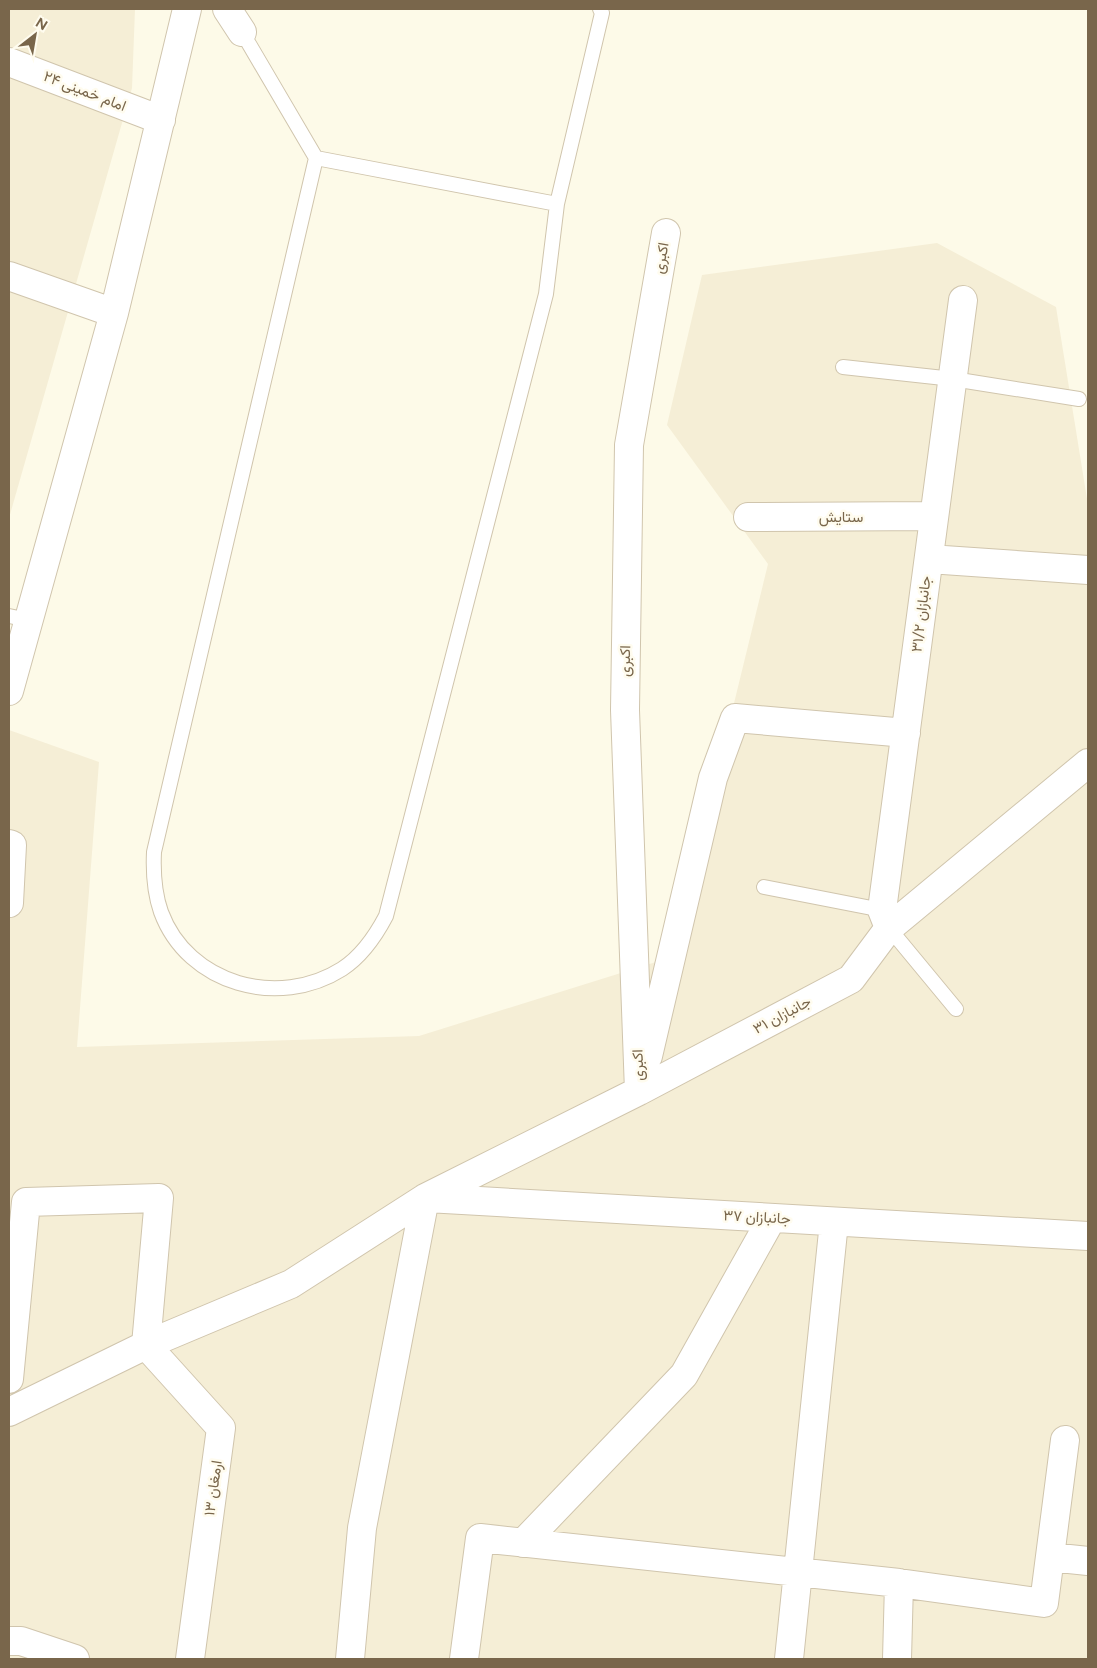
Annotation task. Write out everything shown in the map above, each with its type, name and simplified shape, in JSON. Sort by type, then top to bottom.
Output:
[{"type":"street","points":[[9,691],[18,618],[114,313],[187,9]]},
{"type":"street","points":[[227,9],[242,32]]},
{"type":"street","name":"امام خمینی ۲۴","points":[[9,62],[161,120]]},
{"type":"street","name":"اکبری","points":[[639,1091],[625,710],[629,445],[666,233]]},
{"type":"street","points":[[9,276],[114,313]]},
{"type":"street","name":"جانبازان ۳۱/۲","points":[[886,919],[906,733],[963,300]]},
{"type":"street","name":"ستایش","points":[[748,517],[934,516]]},
{"type":"street","points":[[929,559],[1088,570]]},
{"type":"street","points":[[639,1091],[712,778],[735,718],[906,733]]},
{"type":"street","name":"جانبازان ۳۱","points":[[9,1412],[146,1345],[291,1284],[425,1198],[639,1091],[851,979],[886,919],[1088,763]]},
{"type":"street","points":[[9,844],[12,845],[9,903]]},
{"type":"street","points":[[9,1380],[26,1202],[159,1198],[146,1345]]},
{"type":"street","points":[[350,1659],[362,1528],[425,1198]]},
{"type":"street","name":"جانبازان ۳۷","points":[[425,1198],[1088,1236]]},
{"type":"street","points":[[523,1543],[684,1375],[772,1218]]},
{"type":"street","points":[[789,1659],[834,1222]]},
{"type":"street","name":"ارمغان ۱۳","points":[[146,1345],[221,1428],[190,1659]]},
{"type":"street","points":[[464,1659],[480,1538],[899,1583],[1044,1603],[1065,1440]]},
{"type":"street","points":[[1050,1557],[1088,1561]]},
{"type":"street","points":[[897,1659],[899,1583]]},
{"type":"street","points":[[17,1647],[75,1659]]},
{"type":"lane","points":[[242,32],[316,158],[154,852],[153,873],[156,894],[162,914],[171,932],[184,949],[199,963],[217,975],[236,983],[258,988],[280,989],[303,986],[324,979],[343,968],[361,953],[375,936],[386,916],[546,294],[556,204],[602,13],[600,9]]},
{"type":"lane","points":[[316,158],[556,204]]},
{"type":"lane","points":[[843,367],[952,379],[1079,399]]},
{"type":"lane","points":[[764,887],[886,919],[956,1009]]},
{"type":"shaded area","points":[[9,9],[135,9],[132,88],[9,518]]},
{"type":"shaded area","points":[[937,243],[1056,307],[1088,505],[1088,1659],[9,1659],[9,730],[99,762],[77,1047],[419,1036],[672,957],[768,564],[667,425],[702,275]]}]
